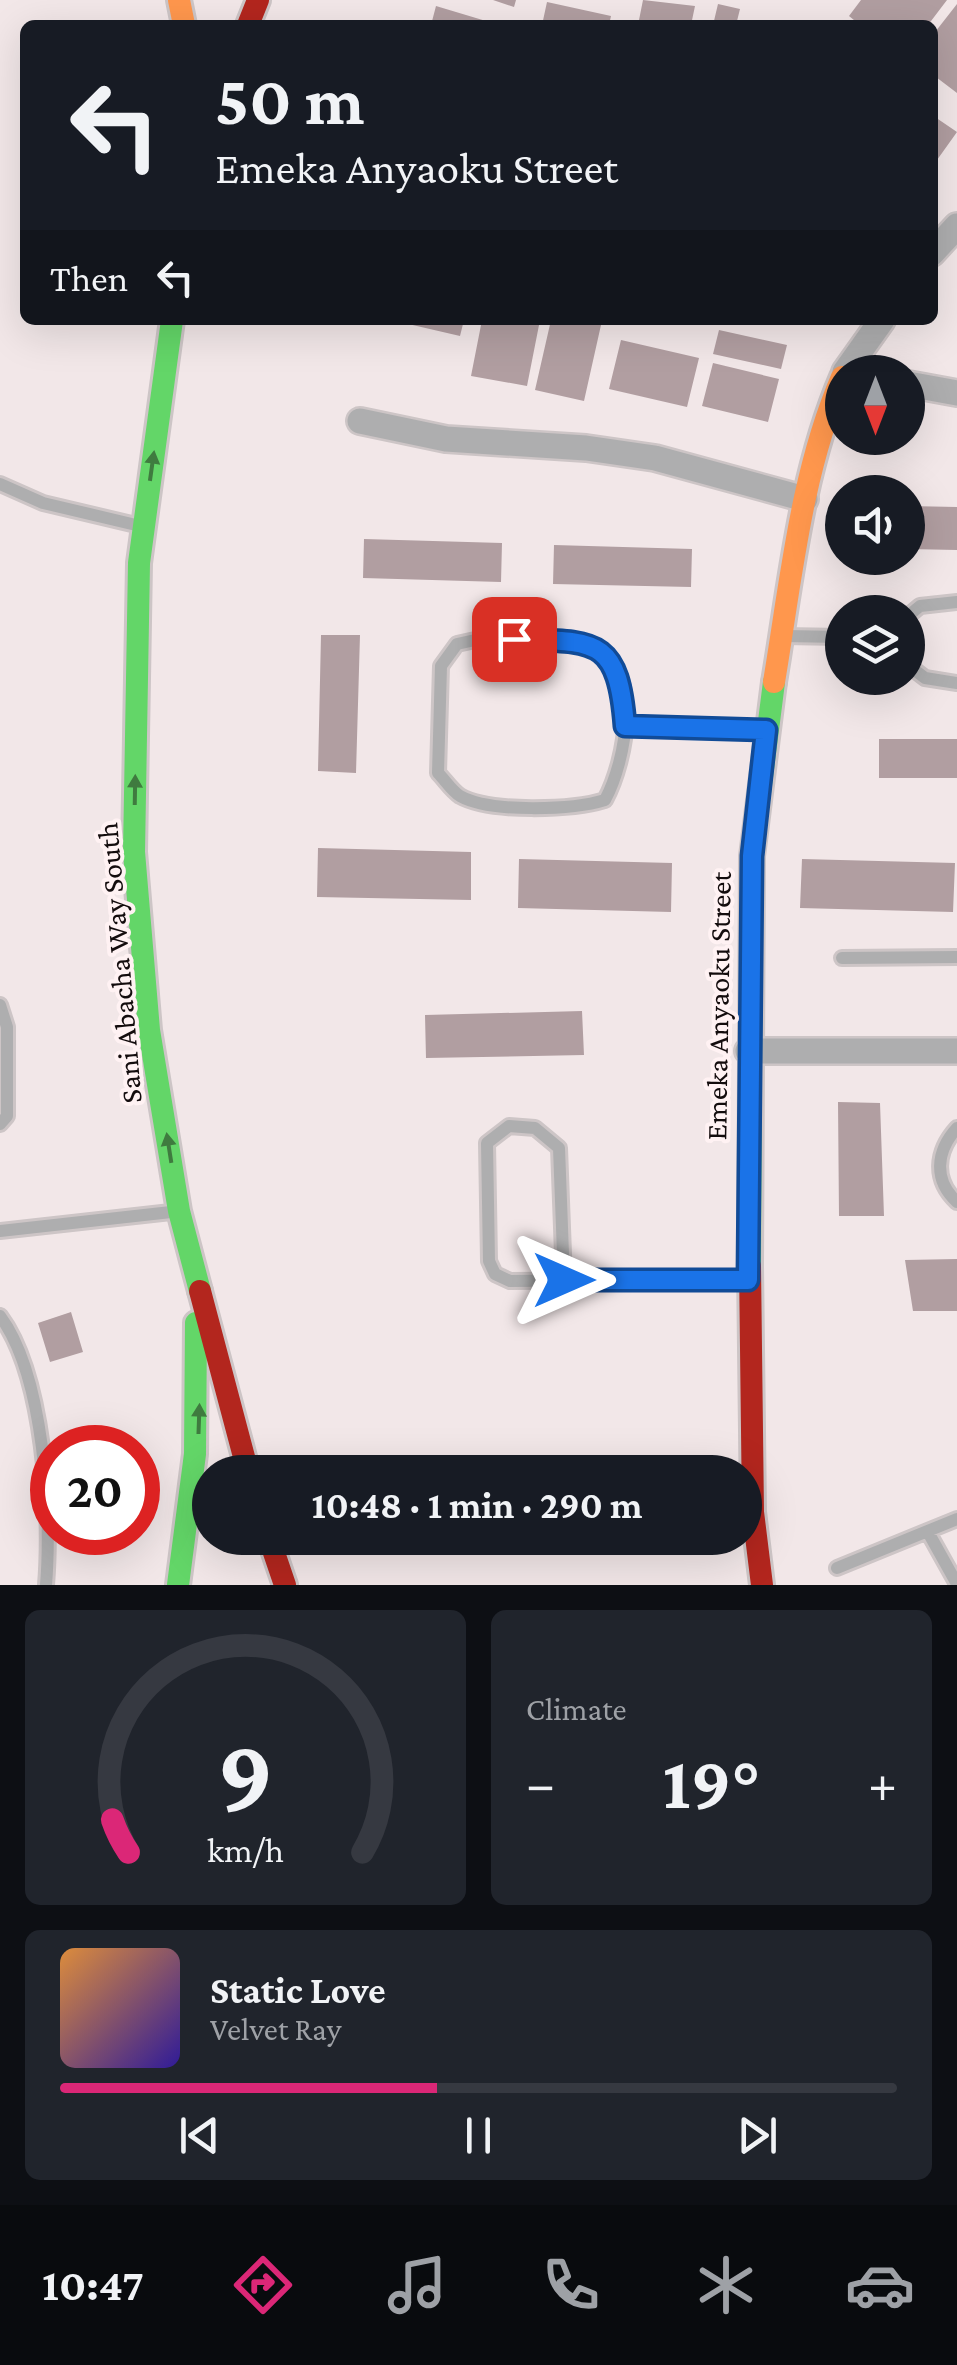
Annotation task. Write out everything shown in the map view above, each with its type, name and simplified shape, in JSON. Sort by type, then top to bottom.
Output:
[{"type":"main road","name":"Sani Abacha Way South","points":[[171,325],[143,527],[134,852],[150,1030],[179,1211],[243,1455]]},
{"type":"main road","name":"Emeka Anyaoku Street","points":[[762,1585],[753,1512],[748,1280],[752,856],[766,730],[806,499],[825,417]]},
{"type":"main road","points":[[178,1585],[189,1532],[200,1420],[195,1278]]},
{"type":"main road","points":[[275,1555],[285,1585]]},
{"type":"street","points":[[938,246],[957,226]]},
{"type":"street","name":"Emeka Anyaoku Street","points":[[861,355],[879,325]]},
{"type":"street","points":[[925,387],[957,393]]},
{"type":"street","points":[[360,421],[446,439],[586,448],[654,458],[806,499]]},
{"type":"street","points":[[748,1051],[957,1050]]},
{"type":"lane","points":[[0,484],[44,503],[143,527]]},
{"type":"lane","points":[[925,605],[957,602]]},
{"type":"lane","points":[[782,636],[825,637]]},
{"type":"lane","points":[[484,638],[589,644],[612,658],[622,689],[625,726],[617,778],[605,800],[579,808],[483,804],[458,796],[438,772],[441,666],[457,644],[484,638]]},
{"type":"lane","points":[[925,677],[957,683]]},
{"type":"lane","points":[[625,726],[766,730]]},
{"type":"lane","points":[[842,958],[957,958]]},
{"type":"lane","points":[[0,1004],[8,1048],[6,1116],[0,1124]]},
{"type":"lane","points":[[564,1280],[558,1148],[535,1128],[509,1126],[495,1134],[485,1153],[489,1261],[496,1274],[510,1281],[748,1280]]},
{"type":"lane","points":[[957,1128],[944,1143],[939,1160],[940,1178],[957,1202]]},
{"type":"lane","points":[[0,1231],[179,1211]]},
{"type":"lane","points":[[0,1316],[14,1336],[40,1433],[50,1542],[46,1585]]},
{"type":"lane","points":[[836,1568],[957,1519]]},
{"type":"lane","points":[[928,1532],[957,1584]]},
{"type":"building","points":[[493,0],[516,0],[514,7]]},
{"type":"building","points":[[643,0],[695,6],[692,20],[639,20]]},
{"type":"building","points":[[861,0],[947,0],[932,20],[854,20],[849,16]]},
{"type":"building","points":[[547,2],[611,16],[610,20],[543,20]]},
{"type":"building","points":[[718,4],[740,9],[737,20],[714,20]]},
{"type":"building","points":[[957,4],[957,93],[938,79],[938,28]]},
{"type":"building","points":[[436,6],[483,20],[432,20]]},
{"type":"building","points":[[938,119],[957,132],[938,159]]},
{"type":"building","points":[[413,325],[463,325],[460,336]]},
{"type":"building","points":[[481,325],[539,325],[527,386],[471,376]]},
{"type":"building","points":[[550,325],[601,325],[584,401],[535,390]]},
{"type":"building","points":[[719,330],[787,345],[781,369],[713,354]]},
{"type":"building","points":[[621,340],[699,358],[687,407],[609,389]]},
{"type":"building","points":[[713,363],[779,379],[768,422],[702,406]]},
{"type":"building","points":[[925,506],[957,507],[957,550],[925,549]]},
{"type":"building","points":[[364,539],[502,543],[501,582],[363,578]]},
{"type":"building","points":[[554,545],[692,549],[691,587],[553,584]]},
{"type":"building","points":[[321,635],[360,635],[356,773],[318,771]]},
{"type":"building","points":[[879,739],[957,739],[957,778],[879,778]]},
{"type":"building","points":[[318,848],[471,852],[471,900],[317,897]]},
{"type":"building","points":[[519,859],[672,863],[671,912],[518,908]]},
{"type":"building","points":[[802,859],[955,863],[953,912],[800,908]]},
{"type":"building","points":[[582,1011],[584,1055],[426,1058],[425,1015]]},
{"type":"building","points":[[838,1102],[880,1103],[884,1216],[839,1216]]},
{"type":"building","points":[[957,1259],[957,1311],[913,1311],[905,1260]]},
{"type":"building","points":[[71,1312],[83,1352],[50,1362],[38,1323]]},
{"type":"traffic: fast","points":[[171,325],[139,563],[134,852],[149,1030],[179,1211],[200,1291]]},
{"type":"traffic: fast","points":[[750,1266],[752,856],[774,682]]},
{"type":"traffic: fast","points":[[178,1585],[195,1454],[196,1323]]},
{"type":"traffic: slow","points":[[179,0],[183,20]]},
{"type":"traffic: slow","points":[[774,682],[807,489],[825,422]]},
{"type":"traffic: jam","points":[[250,20],[258,0]]},
{"type":"traffic: jam","points":[[750,1266],[753,1512],[762,1585]]},
{"type":"traffic: jam","points":[[200,1291],[243,1455]]},
{"type":"traffic: jam","points":[[275,1555],[285,1585]]},
{"type":"route","points":[[514,639],[589,644],[612,658],[622,689],[625,726],[766,730],[752,856],[748,1280],[564,1280]]}]
